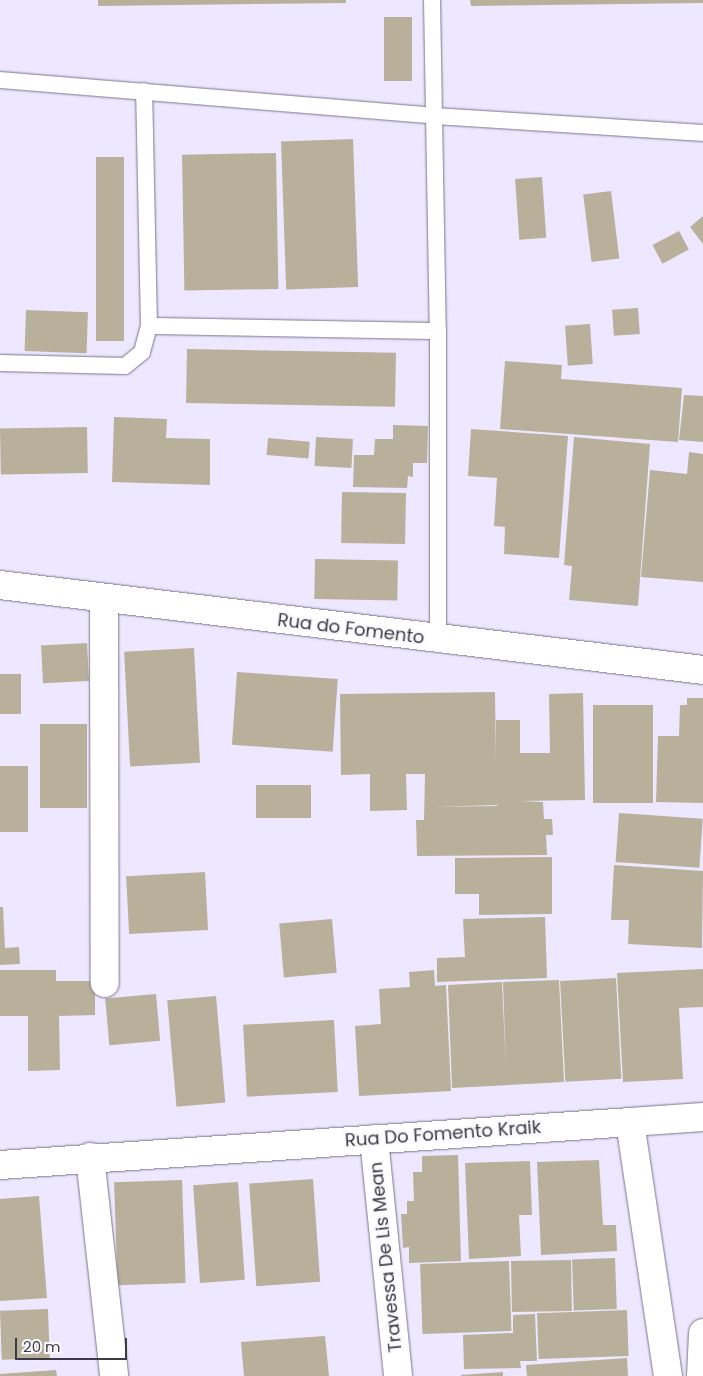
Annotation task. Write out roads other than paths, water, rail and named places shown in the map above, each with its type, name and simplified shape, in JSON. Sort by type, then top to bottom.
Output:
[{"type":"street","name":"Rua do Fomento","points":[[0,585],[703,670]]},
{"type":"street","points":[[104,599],[105,983]]},
{"type":"street","name":"Rua Do Fomento Kraik","points":[[0,1165],[90,1157],[703,1116]]},
{"type":"street","points":[[630,1122],[668,1376]]},
{"type":"street","name":"Travessa De Lis Mean","points":[[374,1139],[398,1376]]},
{"type":"street","points":[[90,1157],[114,1376]]},
{"type":"street","points":[[701,1376],[703,1333]]},
{"type":"lane","points":[[432,0],[438,331],[438,639]]},
{"type":"lane","points":[[0,80],[435,116],[703,133]]},
{"type":"lane","points":[[0,363],[125,366],[142,352],[149,326],[144,91]]},
{"type":"lane","points":[[149,326],[438,331]]}]
